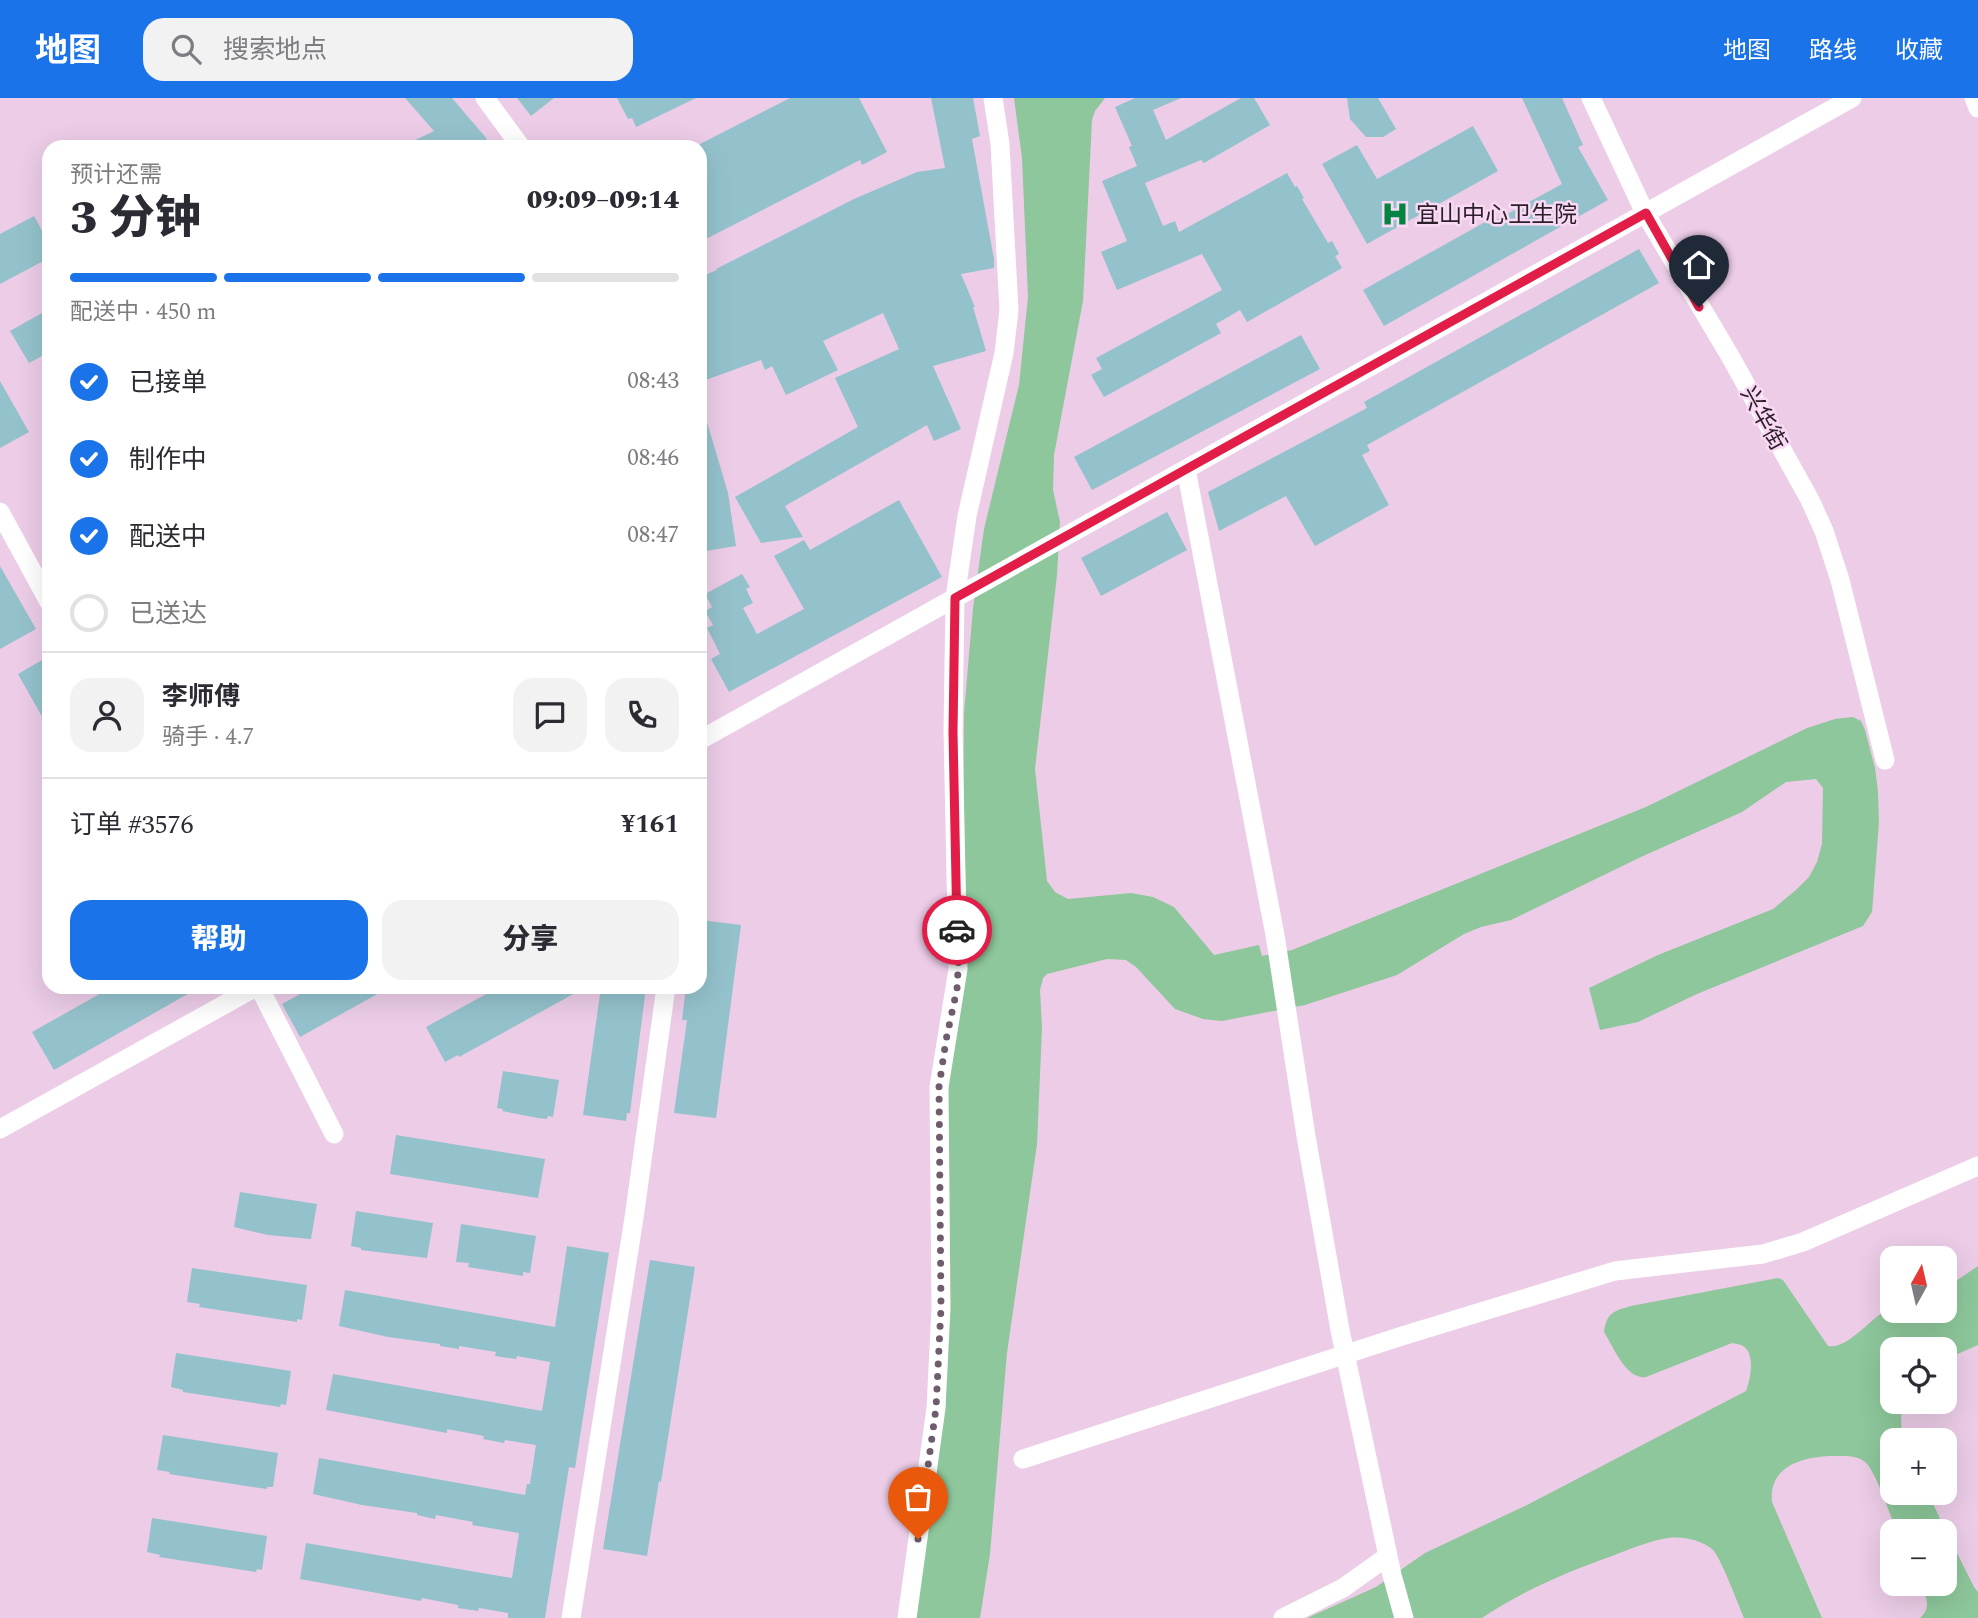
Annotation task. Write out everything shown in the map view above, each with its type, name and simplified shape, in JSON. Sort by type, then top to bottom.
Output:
[{"type":"street","points":[[485,98],[517,140]]},
{"type":"street","points":[[907,1618],[936,1408],[941,1308],[939,1087],[958,969],[953,732],[955,598],[967,516],[1004,353],[1009,310],[1000,144],[993,98]]},
{"type":"street","name":"兴华街","points":[[1591,98],[1646,213],[1730,356],[1810,500],[1824,531],[1840,580],[1885,760]]},
{"type":"street","points":[[707,736],[1852,98]]},
{"type":"street","points":[[1974,98],[1978,108]]},
{"type":"street","points":[[1186,470],[1275,935],[1308,1148],[1345,1354],[1390,1565],[1404,1618]]},
{"type":"street","points":[[0,512],[42,589]]},
{"type":"street","points":[[0,1129],[245,994]]},
{"type":"street","points":[[262,994],[334,1134]]},
{"type":"street","points":[[570,1618],[634,1217],[665,994]]},
{"type":"street","points":[[1023,1459],[1345,1354],[1615,1271],[1763,1254],[1803,1242],[1978,1166]]},
{"type":"street","points":[[1283,1618],[1390,1565]]},
{"type":"shaded area","points":[[1014,98],[1105,98],[1092,120],[1083,301],[1054,455],[1053,490],[1060,522],[1057,575],[1035,769],[1047,881],[1055,892],[1068,899],[1131,893],[1153,897],[1174,907],[1214,955],[1259,945],[1262,956],[1292,950],[1646,807],[1807,728],[1835,719],[1853,717],[1861,721],[1865,730],[1875,768],[1879,822],[1872,912],[1863,926],[1697,994],[1638,1022],[1600,1030],[1589,988],[1658,955],[1773,909],[1809,877],[1822,844],[1823,788],[1816,779],[1786,782],[1742,812],[1511,920],[1464,934],[1397,975],[1305,1005],[1222,1021],[1203,1019],[1175,1009],[1136,967],[1126,960],[1107,959],[1047,974],[1040,990],[1042,1028],[1037,1144],[1007,1353],[990,1554],[980,1618],[916,1618],[946,1386],[949,1166],[946,1123],[963,875],[964,713],[973,608],[984,529],[1019,385],[1028,297],[1022,158]]},
{"type":"shaded area","points":[[1978,1266],[1978,1345],[1957,1354],[1957,1337],[1880,1337],[1880,1414],[1902,1414],[1901,1428],[1880,1428],[1880,1489],[1865,1462],[1856,1457],[1827,1456],[1793,1464],[1777,1478],[1772,1489],[1772,1502],[1822,1618],[1744,1618],[1725,1571],[1713,1550],[1698,1541],[1674,1538],[1640,1546],[1562,1576],[1513,1599],[1482,1618],[1307,1618],[1376,1587],[1425,1553],[1529,1504],[1746,1391],[1750,1355],[1743,1346],[1732,1343],[1646,1377],[1632,1373],[1621,1361],[1604,1332],[1609,1316],[1616,1311],[1778,1278],[1783,1280],[1828,1346],[1836,1346],[1852,1338],[1880,1314],[1880,1323],[1957,1323],[1957,1280]]},
{"type":"shaded area","points":[[1886,1505],[1934,1505],[1940,1519],[1892,1519]]},
{"type":"shaded area","points":[[1957,1553],[1978,1592],[1978,1618],[1920,1618],[1926,1610],[1925,1596],[1957,1596]]},
{"type":"building","points":[[405,98],[452,98],[487,139],[415,140],[434,131]]},
{"type":"building","points":[[517,98],[554,98],[531,116]]},
{"type":"building","points":[[617,98],[696,98],[636,127],[632,118],[628,119]]},
{"type":"building","points":[[790,98],[859,98],[887,152],[862,165],[860,160],[707,238],[707,140]]},
{"type":"building","points":[[931,98],[973,98],[980,136],[972,139],[994,268],[961,274],[975,307],[986,351],[933,366],[961,429],[934,441],[927,425],[785,506],[803,537],[761,543],[735,497],[858,427],[835,378],[899,349],[883,313],[823,341],[838,370],[786,395],[772,366],[765,370],[761,360],[707,379],[707,274],[854,199],[917,172],[945,168]]},
{"type":"building","points":[[1135,98],[1181,98],[1153,110],[1166,140],[1241,98],[1254,98],[1270,125],[1204,163],[1201,160],[1145,183],[1163,226],[1175,221],[1179,232],[1287,173],[1328,243],[1332,241],[1339,254],[1335,256],[1342,268],[1247,322],[1240,310],[1216,324],[1221,333],[1104,397],[1091,375],[1102,369],[1096,358],[1222,290],[1202,254],[1117,290],[1101,252],[1127,241],[1102,181],[1137,166],[1129,147],[1132,146],[1115,107]]},
{"type":"building","points":[[1347,98],[1378,98],[1396,129],[1383,137],[1366,137],[1350,119]]},
{"type":"building","points":[[1522,98],[1562,98],[1583,145],[1578,147],[1608,200],[1384,326],[1363,290],[1487,221],[1489,224],[1562,184]]},
{"type":"building","points":[[1473,126],[1498,171],[1367,244],[1322,164],[1357,145],[1377,179]]},
{"type":"building","points":[[34,216],[42,230],[42,262],[0,284],[0,234]]},
{"type":"building","points":[[1639,249],[1659,283],[1367,445],[1370,451],[1362,455],[1389,505],[1315,546],[1286,496],[1219,531],[1208,492],[1367,408],[1364,402]]},
{"type":"building","points":[[42,313],[42,356],[29,363],[10,331]]},
{"type":"building","points":[[1301,335],[1320,369],[1092,490],[1074,457]]},
{"type":"building","points":[[0,381],[29,432],[0,448]]},
{"type":"building","points":[[707,422],[728,493],[736,546],[707,551]]},
{"type":"building","points":[[899,500],[942,577],[729,692],[711,659],[720,654],[707,628],[713,625],[707,614],[707,610],[712,607],[707,593],[742,574],[750,587],[746,589],[753,603],[743,608],[757,634],[804,609],[774,556],[804,540],[810,550]]},
{"type":"building","points":[[1167,512],[1187,550],[1101,596],[1081,558]]},
{"type":"building","points":[[0,566],[36,629],[0,649]]},
{"type":"building","points":[[42,660],[42,717],[18,674]]},
{"type":"building","points":[[707,921],[741,925],[716,1118],[674,1113],[687,1020],[682,1020],[685,994],[707,994]]},
{"type":"building","points":[[100,994],[188,994],[54,1070],[32,1032]]},
{"type":"building","points":[[300,994],[377,994],[300,1037],[282,1004]]},
{"type":"building","points":[[486,994],[573,994],[459,1057],[458,1055],[445,1062],[426,1027]]},
{"type":"building","points":[[600,994],[645,994],[630,1113],[627,1113],[626,1121],[583,1115]]},
{"type":"building","points":[[503,1071],[559,1080],[553,1117],[538,1118],[497,1108]]},
{"type":"building","points":[[396,1135],[545,1159],[538,1198],[390,1174]]},
{"type":"building","points":[[240,1192],[317,1204],[311,1239],[268,1235],[234,1227]]},
{"type":"building","points":[[356,1211],[433,1223],[427,1258],[361,1250],[351,1246]]},
{"type":"building","points":[[461,1224],[536,1236],[530,1273],[523,1272],[523,1276],[468,1267],[469,1263],[456,1262]]},
{"type":"building","points":[[567,1246],[609,1253],[575,1468],[569,1467],[545,1618],[508,1618],[508,1613],[458,1608],[458,1605],[422,1598],[421,1601],[300,1579],[306,1543],[512,1578],[519,1533],[472,1525],[473,1522],[436,1515],[435,1519],[417,1513],[313,1494],[319,1458],[525,1495],[527,1484],[530,1484],[536,1445],[505,1440],[504,1443],[447,1429],[447,1433],[326,1410],[333,1374],[542,1411],[550,1362],[517,1356],[516,1359],[495,1356],[496,1352],[440,1346],[339,1326],[345,1290],[555,1327]]},
{"type":"building","points":[[650,1260],[695,1267],[647,1556],[603,1549]]},
{"type":"building","points":[[192,1268],[307,1285],[302,1320],[297,1319],[297,1322],[199,1307],[200,1304],[187,1302]]},
{"type":"building","points":[[176,1353],[291,1371],[286,1405],[281,1404],[280,1407],[183,1392],[171,1387]]},
{"type":"building","points":[[163,1435],[278,1453],[273,1487],[267,1489],[246,1486],[157,1470]]},
{"type":"building","points":[[152,1518],[267,1536],[262,1570],[257,1569],[256,1572],[159,1557],[160,1555],[147,1552]]},
{"type":"way so far","points":[[918,1539],[936,1408],[941,1308],[939,1087],[957,989],[957,930]]},
{"type":"place","name":"宜山中心卫生院","points":[[1395,214]]},
{"type":"route","points":[[957,930],[953,732],[955,598],[1646,213],[1699,307]]}]
